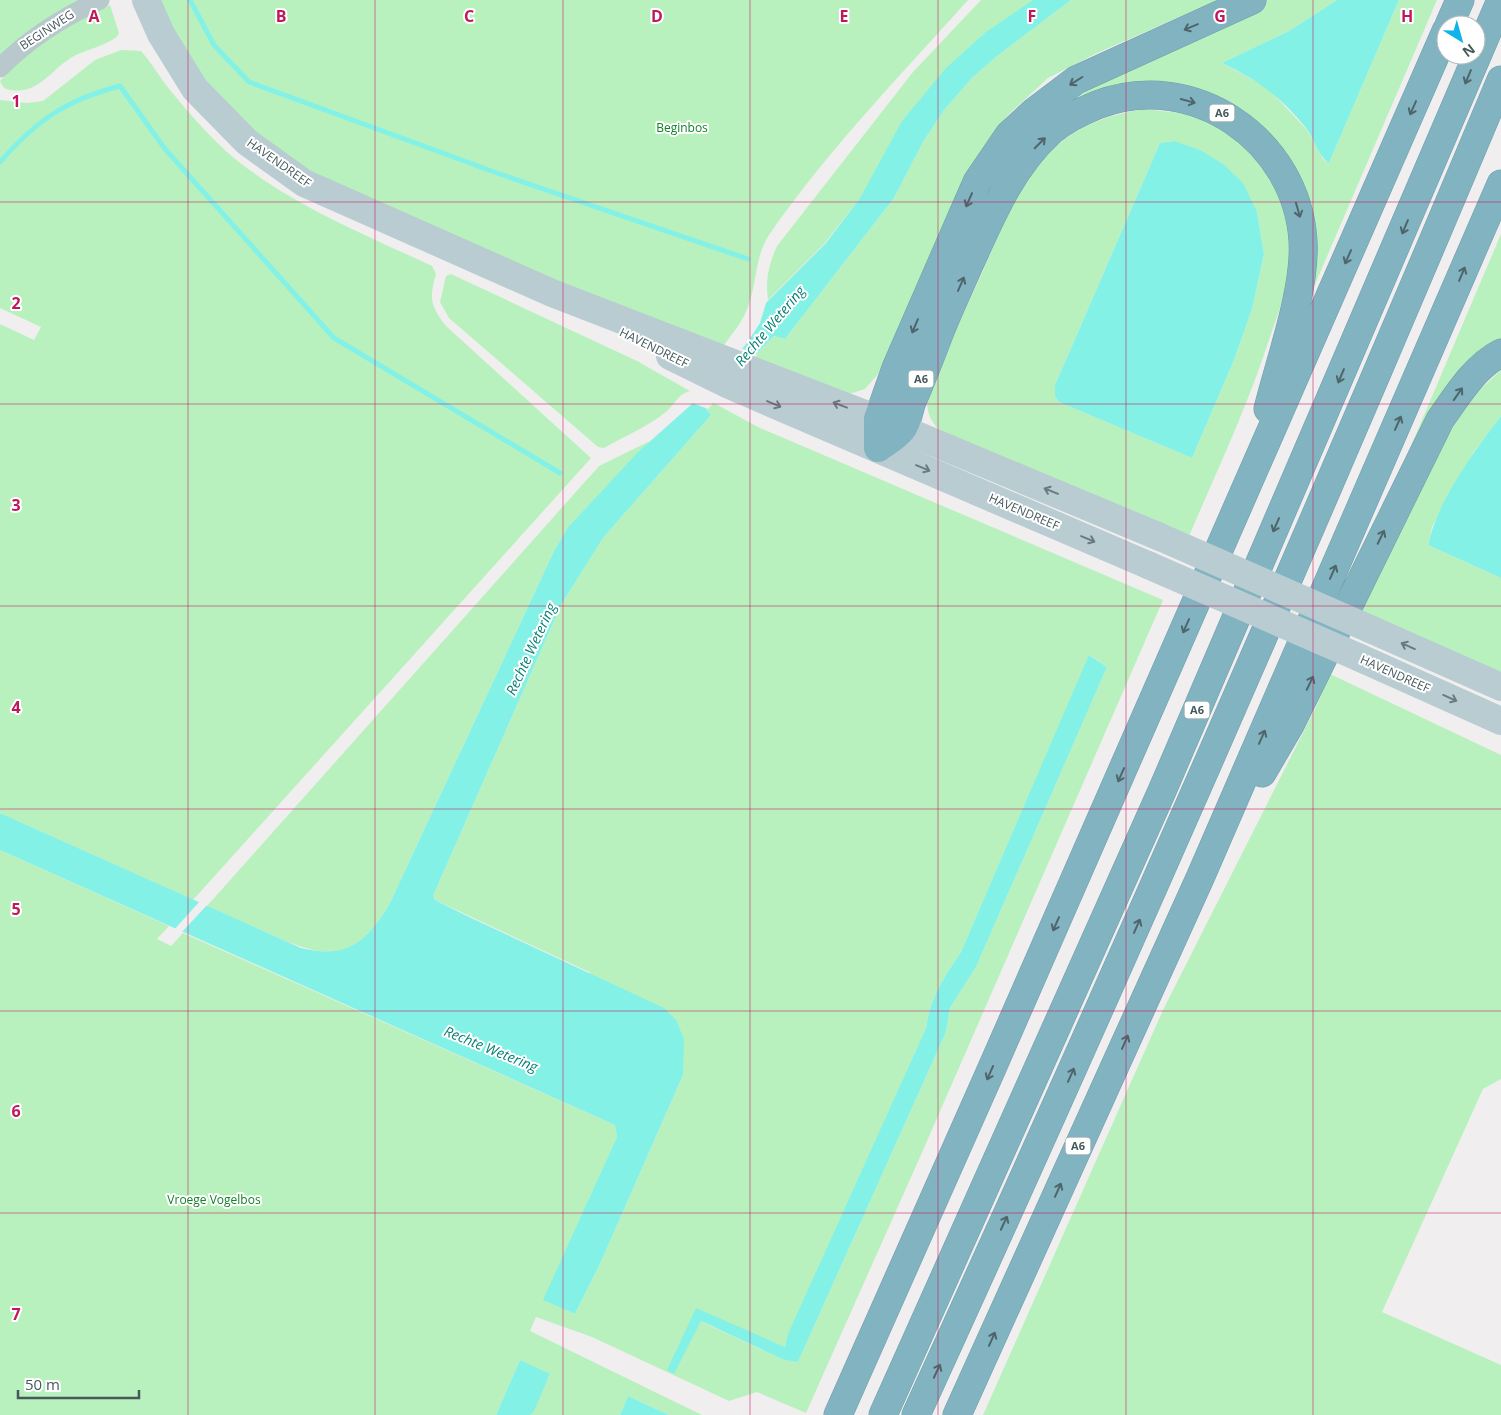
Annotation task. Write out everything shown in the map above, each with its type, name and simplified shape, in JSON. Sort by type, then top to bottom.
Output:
[{"type":"highway","name":"A6","points":[[890,424],[896,368],[977,182],[1009,135],[1034,111],[1076,80],[1252,0]]},
{"type":"highway","points":[[1453,15],[1460,0]]},
{"type":"highway","name":"A6","points":[[883,1415],[1162,791],[1501,0]]},
{"type":"highway","name":"A6","points":[[838,1415],[1248,486],[1436,54]]},
{"type":"highway","name":"A6","points":[[916,1415],[1058,1105],[1211,758],[1359,418],[1501,80]]},
{"type":"highway","name":"A6","points":[[890,424],[941,328],[1006,187],[1028,155],[1053,129],[1084,110],[1110,100],[1160,95],[1186,99],[1212,108],[1237,122],[1251,134],[1276,162],[1290,186],[1299,212],[1303,241],[1302,271],[1248,486]]},
{"type":"highway","name":"A6","points":[[957,1415],[1200,878],[1501,184]]},
{"type":"highway","name":"A6","points":[[1200,878],[1290,725],[1440,420],[1461,389],[1492,358],[1501,353]]},
{"type":"highway","points":[[878,448],[890,424]]},
{"type":"main road","name":"HAVENDREEF","points":[[146,0],[161,34],[195,89],[247,142],[304,183],[725,372],[878,448],[1501,721]]},
{"type":"main road","name":"HAVENDREEF","points":[[725,372],[890,424],[1160,537],[1501,687]]},
{"type":"street","name":"BEGINWEG","points":[[0,68],[19,48],[70,14],[100,0]]},
{"type":"green space","points":[[0,0],[85,0],[0,62]]},
{"type":"green space","name":"Beginbos","points":[[156,0],[968,0],[840,144],[791,204],[769,235],[761,252],[747,310],[737,328],[721,349],[682,335],[307,172],[231,113],[181,50]]},
{"type":"green space","points":[[981,0],[1033,0],[860,198],[825,243],[768,300],[768,272],[777,246],[913,72]]},
{"type":"green space","points":[[1071,0],[1218,0],[1095,54],[1048,78],[1006,117],[982,149],[958,194],[878,374],[865,389],[846,395],[749,362],[774,336],[785,339],[894,198],[923,142],[944,110],[972,78],[996,57]]},
{"type":"green space","points":[[1265,0],[1337,0],[1289,31],[1222,63],[1268,88],[1307,130],[1323,159],[1329,163],[1399,0],[1437,0],[1295,331],[1304,203],[1191,95],[1041,133],[910,383],[904,380],[990,191],[1073,94]]},
{"type":"green space","points":[[110,5],[119,33],[113,40],[76,55],[30,88],[9,90],[4,88],[0,81],[24,57],[65,28]]},
{"type":"green space","points":[[121,50],[141,51],[170,90],[212,138],[227,152],[274,187],[325,216],[432,266],[436,274],[432,290],[432,302],[446,326],[591,458],[193,900],[0,813],[0,324],[34,340],[41,327],[0,308],[0,100],[27,103],[43,101],[95,60]]},
{"type":"green space","points":[[1143,109],[1199,118],[1220,127],[1239,140],[1255,157],[1279,196],[1290,241],[1289,273],[1276,319],[1242,413],[1189,536],[940,431],[932,421],[927,407],[928,391],[1005,221],[1035,170],[1060,143],[1079,130],[1099,120]],"holes":[[[1174,141],[1257,212],[1264,254],[1252,309],[1234,360],[1192,458],[1059,402],[1055,396],[1055,385],[1160,143]]]},
{"type":"green space","points":[[1501,234],[1501,344],[1354,580]]},
{"type":"green space","points":[[451,274],[637,361],[690,391],[677,399],[667,411],[637,431],[604,448],[598,447],[449,318],[440,302],[446,276]]},
{"type":"green space","points":[[1501,370],[1501,416],[1473,453],[1432,527],[1428,545],[1501,578],[1501,675],[1360,611],[1435,458],[1469,400]]},
{"type":"green space","name":"Vroege Vogelbos","points":[[710,401],[760,428],[1163,600],[806,1413],[757,1392],[729,1401],[592,1337],[536,1317],[530,1331],[702,1415],[669,1415],[628,1396],[620,1415],[530,1415],[550,1375],[520,1360],[496,1415],[0,1415],[0,850],[169,926],[157,939],[171,946],[183,933],[615,1125],[617,1137],[544,1300],[575,1314],[599,1266],[683,1075],[589,972],[435,900],[433,896],[561,605],[603,538],[711,415],[706,409]],"holes":[[[1090,655],[1107,667],[976,967],[950,1008],[946,1032],[798,1362],[784,1360],[700,1321],[785,1347],[789,1334],[926,1028],[934,997],[961,952]]]},
{"type":"green space","points":[[650,441],[568,527],[554,551],[389,905],[365,937],[352,946],[326,952],[294,944],[207,906],[599,466]]},
{"type":"green space","points":[[1330,674],[1501,755],[1501,1079],[1483,1089],[1382,1312],[1501,1365],[1501,1415],[983,1415],[1163,1010],[1316,707]]},
{"type":"water","name":"Rechte Wetering","points":[[1033,0],[1071,0],[996,57],[972,78],[944,110],[923,142],[894,198],[785,339],[774,336],[710,401],[706,409],[711,415],[603,538],[561,605],[433,896],[435,900],[467,916],[664,1008],[676,1020],[684,1039],[683,1075],[599,1266],[575,1314],[543,1300],[617,1137],[615,1125],[0,850],[0,813],[301,948],[331,951],[353,945],[363,938],[389,905],[554,551],[568,527],[638,452],[692,404],[747,343],[760,323],[766,303],[826,243],[860,198],[902,121],[946,68],[986,32]]},
{"type":"water","points":[[1337,0],[1399,0],[1329,163],[1319,152],[1306,128],[1278,98],[1247,76],[1222,63],[1289,31]]},
{"type":"water","points":[[1174,141],[1200,150],[1223,164],[1243,183],[1257,212],[1264,254],[1252,309],[1234,360],[1192,458],[1059,402],[1055,396],[1055,385],[1160,143]]},
{"type":"water","points":[[1501,416],[1501,578],[1428,545],[1439,512],[1448,495],[1468,461]]},
{"type":"water","points":[[1089,655],[1107,667],[976,967],[950,1008],[946,1032],[798,1362],[784,1360],[701,1321],[674,1374],[667,1370],[696,1308],[785,1347],[788,1334],[926,1028],[934,997],[961,952]]},
{"type":"water","points":[[520,1360],[550,1374],[534,1411],[530,1415],[496,1415]]},
{"type":"water","points":[[628,1396],[669,1415],[620,1415]]},
{"type":"pier","points":[[739,347],[757,355],[708,409],[690,402]]},
{"type":"pier","points":[[200,901],[208,904],[180,934],[173,931]]},
{"type":"waterway","points":[[190,0],[214,45],[249,82],[497,173],[748,259]]},
{"type":"waterway","points":[[0,162],[40,123],[68,105],[120,86],[165,149],[334,338],[560,473]]}]
